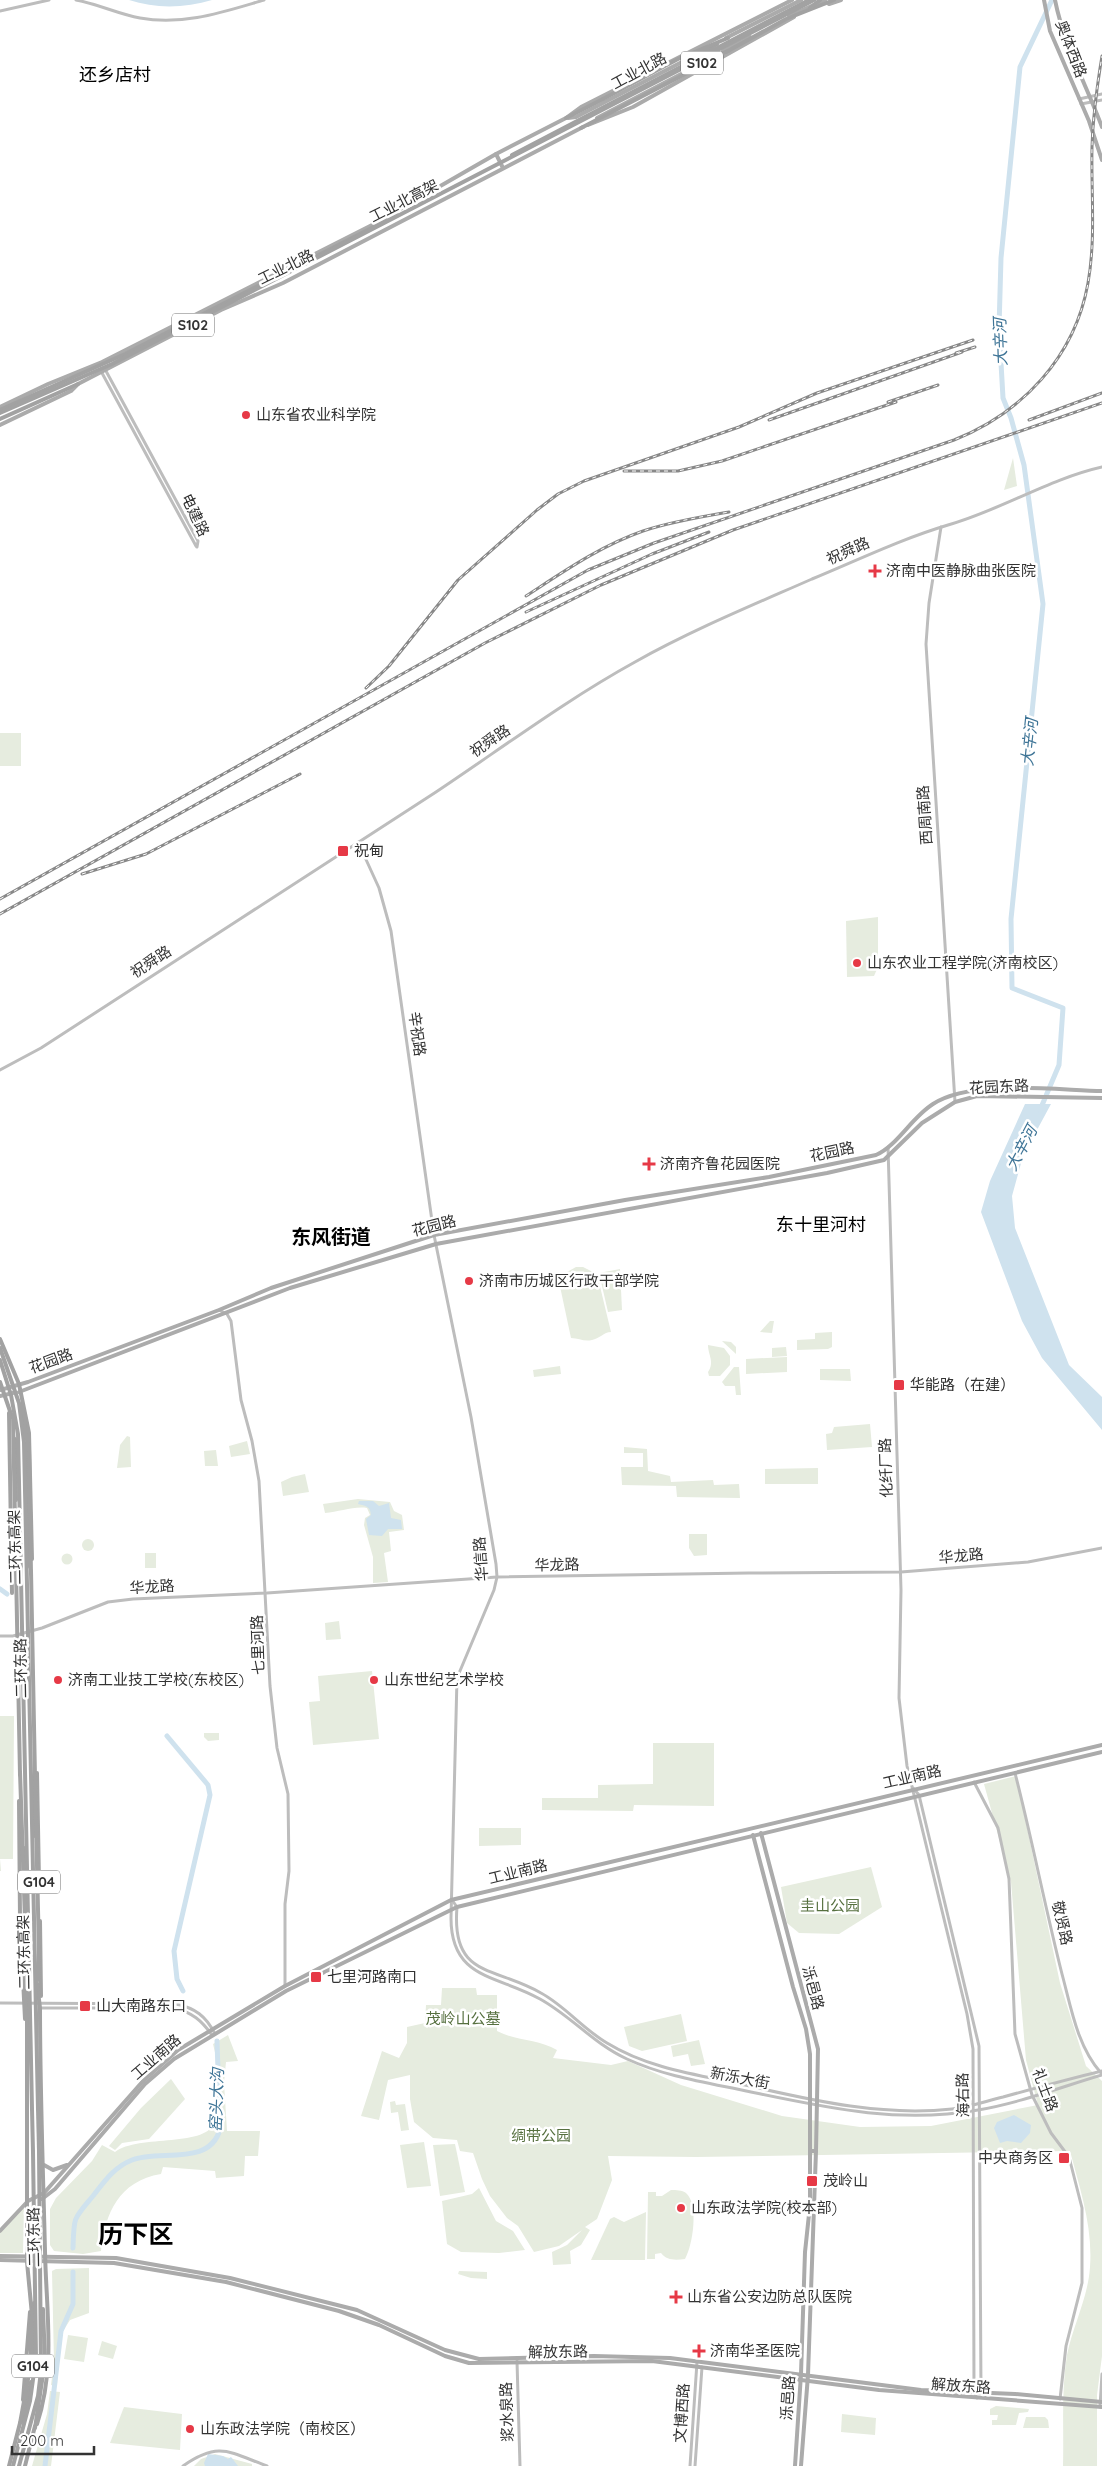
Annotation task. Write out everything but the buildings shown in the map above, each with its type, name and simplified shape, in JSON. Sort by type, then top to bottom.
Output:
[{"type":"highway","points":[[694,58],[724,40],[803,0]]},
{"type":"highway","name":"工业北高架","points":[[0,410],[124,354],[466,180],[694,58],[809,0]]},
{"type":"highway","name":"工业北高架","points":[[0,410],[112,364],[814,0]]},
{"type":"highway","points":[[810,8],[820,0]]},
{"type":"highway","points":[[581,128],[786,19],[834,0]]},
{"type":"highway","points":[[566,118],[678,59],[724,40]]},
{"type":"highway","points":[[687,67],[728,51]]},
{"type":"highway","points":[[0,419],[78,384]]},
{"type":"highway","name":"二环东路","points":[[0,1339],[19,1384],[27,1448],[28,1562],[31,1574],[32,1601],[35,1761],[33,1784],[36,1967],[44,2165],[45,2256],[50,2352],[44,2405],[36,2428]]},
{"type":"highway","name":"二环东高架","points":[[0,1348],[19,1403],[25,1481],[38,2004],[38,2286],[34,2378],[13,2466]]},
{"type":"highway","name":"二环东高架","points":[[0,1360],[13,1403],[18,1434],[27,2003],[41,2371],[38,2396],[19,2466]]},
{"type":"highway","name":"二环东路","points":[[0,1382],[2,1395],[14,1421],[16,1450],[16,1571],[14,1594]]},
{"type":"highway","points":[[13,1403],[16,1571]]},
{"type":"highway","name":"二环东路","points":[[9,1408],[14,1594],[17,1607],[21,1969],[27,2003]]},
{"type":"highway","points":[[21,1420],[29,1449],[31,1574]]},
{"type":"highway","name":"二环东路","points":[[35,1761],[38,1780],[42,1978],[38,2004]]},
{"type":"highway","points":[[20,1772],[27,2003]]},
{"type":"highway","name":"二环东路","points":[[20,1772],[23,1776],[27,1968],[27,2262],[30,2307],[20,2424]]},
{"type":"highway","points":[[35,1777],[39,1953],[38,2004]]},
{"type":"highway","name":"二环东路","points":[[36,1943],[40,1934]]},
{"type":"highway","name":"二环东路","points":[[36,1967],[42,1978]]},
{"type":"highway","name":"二环东路","points":[[21,1969],[26,1977]]},
{"type":"highway","name":"二环东路","points":[[22,1982],[26,1977]]},
{"type":"highway","points":[[8,2466],[20,2424],[31,2363],[31,2327],[38,2286]]},
{"type":"highway","points":[[25,2466],[36,2428],[45,2360],[45,2326],[38,2286]]},
{"type":"main road","points":[[0,11],[49,0]]},
{"type":"main road","points":[[76,0],[140,18],[172,22],[200,18],[264,0]]},
{"type":"main road","name":"工业北路","points":[[0,410],[48,384],[102,362],[376,223],[496,154],[566,118],[581,107],[612,90],[792,0]]},
{"type":"main road","name":"工业北路","points":[[566,118],[576,117],[803,0]]},
{"type":"main road","name":"工业北路","points":[[0,425],[71,391],[78,384],[221,310],[282,283],[581,128],[625,102],[793,14],[825,0]]},
{"type":"main road","name":"工业北路","points":[[581,128],[633,107],[794,17],[841,0]]},
{"type":"main road","name":"奥体西路","points":[[1044,0],[1053,40],[1079,99],[1102,160]]},
{"type":"main road","name":"奥体西路","points":[[1055,0],[1060,26],[1102,127]]},
{"type":"main road","points":[[1079,99],[1102,94]]},
{"type":"main road","points":[[1081,104],[1102,100]]},
{"type":"main road","points":[[496,154],[503,168]]},
{"type":"main road","name":"电建路","points":[[104,372],[198,541],[197,547],[104,372]]},
{"type":"main road","name":"祝舜路","points":[[0,1070],[41,1048],[553,713],[636,661],[697,630],[853,559],[1028,495],[1078,472],[1102,467]]},
{"type":"main road","name":"西周南路","points":[[941,527],[929,603],[926,644],[953,1095],[955,1102]]},
{"type":"main road","name":"辛祝路","points":[[358,842],[379,888],[391,931],[434,1235]]},
{"type":"main road","name":"花园东路","points":[[888,1146],[916,1117],[934,1103],[953,1095],[975,1090],[1102,1091]]},
{"type":"main road","name":"花园东路","points":[[888,1157],[922,1122],[955,1102],[977,1096],[1102,1098]]},
{"type":"main road","name":"花园路","points":[[1,1390],[219,1310],[271,1288],[434,1235],[618,1201],[769,1177],[876,1155],[884,1151],[888,1146]]},
{"type":"main road","name":"化纤厂路","points":[[888,1146],[901,1572],[899,1698],[905,1752],[913,1788],[917,1795]]},
{"type":"main road","name":"花园路","points":[[2,1395],[20,1392],[158,1338],[227,1314],[290,1288],[436,1244],[827,1173],[876,1162],[888,1157]]},
{"type":"main road","name":"华信路","points":[[434,1235],[471,1416],[496,1577],[494,1590],[457,1678],[452,1900]]},
{"type":"main road","points":[[219,1310],[227,1314]]},
{"type":"main road","name":"七里河路","points":[[227,1314],[231,1321],[242,1400],[260,1481],[267,1593],[270,1686],[277,1748],[288,1794],[289,1852],[285,1904],[286,1986]]},
{"type":"main road","name":"华龙路","points":[[0,1636],[16,1636],[32,1631],[112,1601],[267,1593],[496,1577],[749,1572],[901,1572],[1028,1562],[1102,1548]]},
{"type":"main road","name":"工业南路","points":[[0,2231],[28,2201],[44,2193],[143,2081],[178,2050],[286,1986],[452,1900],[913,1788],[1102,1745]]},
{"type":"main road","name":"工业南路","points":[[44,2198],[145,2084],[174,2059],[286,1990],[457,1907],[1102,1752]]},
{"type":"main road","name":"敬贤路","points":[[1015,1772],[1050,1925],[1077,2029],[1101,2073]]},
{"type":"main road","name":"礼士路","points":[[974,1782],[998,1828],[1009,1879],[1015,2034],[1032,2095],[1051,2133],[1069,2157],[1082,2208],[1082,2283],[1066,2346],[1060,2381],[1060,2402]]},
{"type":"main road","name":"海右路","points":[[917,1795],[973,2012],[979,2046],[981,2393]]},
{"type":"main road","name":"海右路","points":[[917,1795],[967,2014],[973,2049],[975,2110],[974,2393],[977,2399]]},
{"type":"main road","name":"泺邑路","points":[[761,1833],[818,2049],[818,2103],[808,2375],[802,2466]]},
{"type":"main road","name":"泺邑路","points":[[753,1835],[806,2029],[810,2054],[810,2151],[801,2374],[795,2466]]},
{"type":"main road","points":[[452,1900],[457,1907]]},
{"type":"main road","name":"新泺大街","points":[[452,1900],[451,1932],[455,1946],[469,1967],[477,1973],[517,1987],[546,2002],[611,2051],[665,2074],[811,2104],[818,2103],[851,2108],[944,2110],[974,2105],[1101,2073]]},
{"type":"main road","name":"新泺大街","points":[[457,1907],[456,1923],[460,1946],[470,1961],[481,1968],[522,1982],[542,1993],[606,2043],[637,2058],[670,2070],[811,2099],[818,2103],[890,2116],[947,2114],[980,2110],[1101,2073]]},
{"type":"main road","points":[[0,2003],[176,2004],[194,2009],[206,2019],[213,2034]]},
{"type":"main road","points":[[810,2151],[816,2151]]},
{"type":"main road","points":[[44,2165],[52,2170],[71,2163]]},
{"type":"main road","points":[[28,2201],[44,2198]]},
{"type":"main road","name":"解放东路","points":[[0,2256],[27,2255],[138,2260],[230,2278],[357,2310],[452,2353],[479,2359],[646,2356],[920,2390],[981,2393],[1101,2407]]},
{"type":"main road","name":"解放东路","points":[[0,2260],[126,2265],[226,2282],[348,2314],[455,2359],[469,2362],[517,2364],[652,2361],[807,2381],[977,2399],[1101,2402]]},
{"type":"main road","name":"浆水泉路","points":[[517,2358],[520,2466]]},
{"type":"main road","name":"文博西路","points":[[690,2466],[697,2362]]},
{"type":"main road","name":"文博西路","points":[[695,2466],[702,2363]]},
{"type":"main road","points":[[1101,2407],[1102,2374]]},
{"type":"main road","points":[[183,2466],[205,2452],[215,2450],[235,2453],[266,2466]]},
{"type":"green space","points":[[1013,458],[1017,486],[1004,490]]},
{"type":"green space","points":[[0,733],[21,733],[21,766],[0,766]]},
{"type":"green space","points":[[878,917],[878,967],[874,976],[847,977],[846,921]]},
{"type":"green space","points":[[576,1267],[583,1267],[597,1274],[611,1332],[592,1340],[586,1341],[571,1338],[558,1277]]},
{"type":"green space","points":[[620,1269],[622,1310],[608,1312],[599,1273]]},
{"type":"green space","points":[[770,1321],[774,1321],[772,1333],[760,1332]]},
{"type":"green space","points":[[832,1332],[832,1347],[828,1349],[797,1350],[797,1340],[815,1339],[815,1333]]},
{"type":"green space","points":[[722,1341],[731,1342],[736,1347],[736,1354]]},
{"type":"green space","points":[[708,1345],[724,1348],[730,1356],[730,1365],[720,1376],[709,1376],[708,1372],[711,1362]]},
{"type":"green space","points":[[786,1347],[787,1356],[772,1357],[772,1348]]},
{"type":"green space","points":[[787,1357],[787,1372],[746,1374],[746,1359]]},
{"type":"green space","points":[[560,1366],[561,1374],[534,1377],[533,1370]]},
{"type":"green space","points":[[734,1367],[739,1367],[741,1395],[736,1395],[735,1386],[725,1386],[722,1382]]},
{"type":"green space","points":[[820,1369],[850,1369],[851,1381],[820,1380]]},
{"type":"green space","points":[[870,1424],[872,1447],[827,1450],[826,1434],[832,1433],[834,1427]]},
{"type":"green space","points":[[127,1436],[130,1437],[131,1467],[117,1468],[120,1445]]},
{"type":"green space","points":[[247,1441],[250,1454],[231,1457],[229,1446]]},
{"type":"green space","points":[[624,1447],[647,1449],[648,1471],[670,1476],[671,1482],[713,1480],[714,1485],[739,1484],[740,1498],[677,1497],[676,1486],[622,1485],[621,1467],[643,1467],[643,1453],[624,1453]]},
{"type":"green space","points":[[216,1450],[218,1466],[205,1466],[204,1451]]},
{"type":"green space","points":[[818,1468],[818,1484],[765,1484],[765,1469]]},
{"type":"green space","points":[[305,1474],[309,1492],[283,1496],[281,1482]]},
{"type":"green space","points":[[358,1499],[390,1502],[394,1511],[402,1515],[404,1530],[389,1532],[391,1551],[384,1553],[388,1582],[373,1583],[373,1557],[364,1525],[365,1518],[370,1515],[367,1508],[325,1513],[323,1504]]},
{"type":"green space","points":[[689,1534],[707,1534],[707,1555],[694,1556],[689,1548]]},
{"type":"green space","points":[[88,1539],[94,1545],[88,1551],[82,1545]]},
{"type":"green space","points":[[67,1553],[73,1559],[67,1565],[61,1559]]},
{"type":"green space","points":[[145,1553],[156,1553],[156,1568],[145,1568]]},
{"type":"green space","points":[[339,1621],[341,1639],[326,1640],[325,1623]]},
{"type":"green space","points":[[372,1671],[379,1739],[313,1745],[309,1702],[320,1701],[318,1676]]},
{"type":"green space","points":[[0,1716],[14,1716],[13,1859],[0,1859]]},
{"type":"green space","points":[[204,1733],[219,1733],[219,1740],[208,1741],[204,1737]]},
{"type":"green space","points":[[653,1743],[714,1743],[714,1806],[634,1805],[633,1811],[542,1810],[542,1798],[598,1798],[598,1785],[653,1784]]},
{"type":"green space","name":"绸带公园","points":[[1016,1776],[1060,1983],[1086,2066],[1102,2081],[1102,2356],[1097,2395],[1097,2466],[1063,2466],[1065,2369],[1067,2355],[1089,2278],[1090,2267],[1088,2223],[1070,2151],[696,2157],[608,2156],[612,2180],[597,2219],[585,2227],[590,2230],[581,2245],[570,2251],[571,2264],[553,2265],[552,2252],[567,2245],[582,2230],[559,2246],[534,2252],[518,2226],[507,2218],[490,2196],[473,2153],[460,2151],[457,2140],[433,2138],[414,2122],[410,2099],[410,2075],[388,2080],[379,2120],[361,2116],[382,2051],[399,2058],[407,2043],[407,2027],[425,2023],[426,2005],[441,2005],[442,1988],[476,1988],[477,1995],[497,1995],[497,2031],[512,2037],[550,2046],[557,2050],[553,2058],[611,2065],[628,2061],[681,2085],[782,2116],[860,2127],[931,2126],[1038,2105],[1026,2060],[1011,1882],[984,1784]]},
{"type":"green space","points":[[479,1828],[521,1828],[521,1845],[479,1846]]},
{"type":"green space","name":"圭山公园","points":[[871,1867],[882,1907],[839,1934],[799,1933],[787,1923],[781,1887]]},
{"type":"green space","points":[[681,2014],[687,2041],[642,2051],[629,2046],[624,2027]]},
{"type":"green space","points":[[228,2035],[238,2061],[226,2062],[224,2083],[227,2131],[260,2131],[258,2156],[245,2156],[244,2176],[216,2178],[215,2171],[163,2167],[161,2174],[134,2184],[117,2201],[106,2224],[101,2251],[83,2254],[54,2251],[50,2245],[50,2209],[56,2198],[92,2161],[102,2145],[115,2152],[140,2143],[200,2135],[210,2129],[215,2115],[214,2071],[218,2065],[213,2044]]},
{"type":"green space","points":[[699,2040],[705,2064],[691,2066],[688,2054],[673,2057],[671,2046]]},
{"type":"green space","points":[[171,2079],[185,2099],[149,2139],[122,2143],[115,2150],[109,2146],[141,2108]]},
{"type":"green space","points":[[395,2101],[396,2105],[405,2104],[409,2130],[401,2131],[398,2112],[391,2113],[390,2102]]},
{"type":"green space","points":[[424,2142],[431,2186],[407,2188],[400,2145]]},
{"type":"green space","points":[[455,2144],[465,2192],[440,2196],[433,2145]]},
{"type":"green space","points":[[479,2188],[496,2221],[513,2231],[525,2250],[499,2253],[461,2252],[447,2244],[442,2201],[472,2194]]},
{"type":"green space","points":[[671,2190],[686,2193],[690,2198],[694,2215],[688,2253],[685,2259],[669,2259],[661,2253],[655,2254],[655,2259],[647,2259],[648,2192],[656,2192],[656,2196],[662,2196]]},
{"type":"green space","points":[[24,2205],[23,2253],[0,2253],[0,2232]]},
{"type":"green space","points":[[646,2212],[645,2260],[591,2260],[610,2219],[614,2217],[624,2222]]},
{"type":"green space","points":[[89,2268],[89,2313],[70,2320],[63,2331],[60,2331],[57,2386],[51,2385],[54,2362],[52,2271],[56,2269]]},
{"type":"green space","points":[[459,2271],[487,2272],[487,2279],[471,2278],[458,2274]]},
{"type":"green space","points":[[68,2335],[88,2338],[84,2362],[64,2359]]},
{"type":"green space","points":[[102,2341],[117,2346],[113,2359],[98,2355]]},
{"type":"green space","points":[[50,2391],[60,2392],[51,2466],[32,2466],[47,2414]]},
{"type":"green space","points":[[996,2406],[1029,2409],[1028,2412],[1019,2413],[1016,2425],[992,2425],[992,2420],[997,2420],[998,2415],[990,2415],[990,2409]]},
{"type":"green space","points":[[124,2407],[182,2414],[180,2450],[110,2443]]},
{"type":"green space","points":[[842,2414],[876,2418],[875,2435],[841,2432]]},
{"type":"green space","points":[[1026,2417],[1045,2417],[1048,2420],[1049,2428],[1023,2428]]},
{"type":"green space","points":[[215,2454],[252,2464],[252,2466],[194,2466],[201,2459]]},
{"type":"water","points":[[129,0],[212,0],[191,5],[160,6]]},
{"type":"water","points":[[1025,1104],[1051,1104],[1023,1156],[1012,1196],[1015,1228],[1069,1365],[1102,1397],[1102,1430],[1042,1358],[1022,1321],[981,1212],[990,1181]]},
{"type":"water","points":[[359,1501],[373,1501],[379,1506],[389,1503],[391,1518],[401,1520],[402,1529],[388,1529],[382,1536],[369,1535],[366,1519],[371,1515],[370,1510],[358,1504]]},
{"type":"water","points":[[1014,2115],[1031,2125],[1030,2133],[1021,2143],[1007,2141],[1000,2143],[994,2128],[997,2122]]},
{"type":"water","points":[[208,2454],[223,2456],[228,2459],[231,2457],[238,2466],[205,2466],[204,2463]]},
{"type":"waterway","name":"大辛河","points":[[1040,1110],[1059,1065],[1063,1008],[1012,988],[1011,919],[1043,604],[1024,465],[1011,418],[1003,398],[999,328],[1001,258],[1020,67],[1052,0]]},
{"type":"waterway","name":"窑头大沟","points":[[0,1589],[7,1594]]},
{"type":"waterway","name":"窑头大沟","points":[[167,1736],[208,1785],[210,1795],[174,1951],[177,1979],[183,1991]]},
{"type":"waterway","name":"窑头大沟","points":[[73,2248],[74,2224],[78,2215],[105,2180],[120,2167],[132,2160],[143,2157],[195,2153],[206,2148],[214,2141],[220,2129],[217,2041]]},
{"type":"waterway","name":"窑头大沟","points":[[45,2466],[61,2331],[73,2304],[73,2272]]},
{"type":"railway","points":[[0,899],[588,570],[654,543],[954,440],[979,429],[1023,398],[1042,379],[1058,358],[1071,335],[1081,310],[1088,283],[1092,249],[1093,135],[1102,56]]},
{"type":"railway","points":[[366,688],[389,666],[458,580],[537,510],[558,494],[584,481],[739,427],[817,393],[973,340]]},
{"type":"railway","points":[[956,353],[975,347]]},
{"type":"railway","points":[[769,420],[962,352]]},
{"type":"railway","points":[[888,402],[938,385]]},
{"type":"railway","points":[[1029,420],[1102,393]]},
{"type":"railway","points":[[624,471],[678,471],[722,461],[896,402]]},
{"type":"railway","points":[[0,914],[485,643],[601,585],[733,530],[1102,403]]},
{"type":"railway","points":[[526,596],[582,560],[627,537],[664,525],[729,512]]},
{"type":"railway","points":[[526,612],[652,554],[709,532]]},
{"type":"railway","points":[[82,874],[146,854],[300,774]]},
{"type":"place","name":"山东省农业科学院","points":[[246,415]]},
{"type":"place","name":"济南中医静脉曲张医院","points":[[875,571]]},
{"type":"place","name":"祝甸","points":[[343,851]]},
{"type":"place","name":"山东农业工程学院(济南校区)","points":[[857,963]]},
{"type":"place","name":"济南齐鲁花园医院","points":[[649,1164]]},
{"type":"place","name":"济南市历城区行政干部学院","points":[[469,1281]]},
{"type":"place","name":"华能路（在建）","points":[[899,1385]]},
{"type":"place","name":"济南工业技工学校(东校区)","points":[[58,1680]]},
{"type":"place","name":"山东世纪艺术学校","points":[[374,1680]]},
{"type":"place","name":"七里河路南口","points":[[316,1977]]},
{"type":"place","name":"山大南路东口","points":[[85,2006]]},
{"type":"place","name":"中央商务区","points":[[1064,2158]]},
{"type":"place","name":"茂岭山","points":[[812,2181]]},
{"type":"place","name":"山东政法学院(校本部)","points":[[681,2208]]},
{"type":"place","name":"山东省公安边防总队医院","points":[[676,2297]]},
{"type":"place","name":"济南华圣医院","points":[[699,2351]]},
{"type":"place","name":"山东政法学院（南校区）","points":[[190,2429]]},
{"type":"district","name":"还乡店村","points":[[115,75]]},
{"type":"district","name":"东十里河村","points":[[821,1225]]},
{"type":"district","name":"东风街道","points":[[331,1237]]},
{"type":"district","name":"历下区","points":[[136,2234]]},
{"type":"park label","name":"茂岭山公墓","points":[[463,2019]]}]
